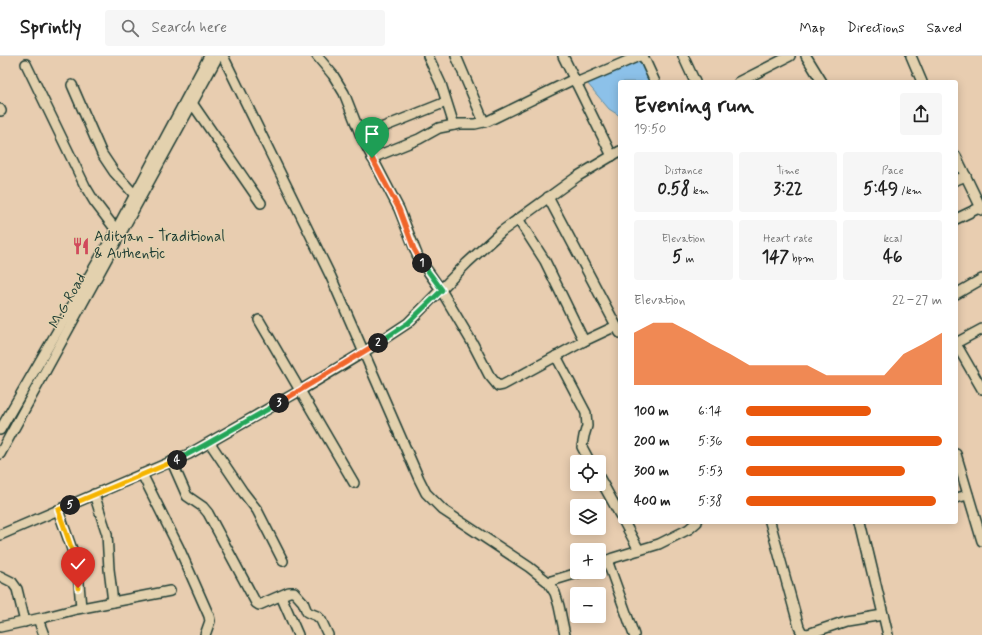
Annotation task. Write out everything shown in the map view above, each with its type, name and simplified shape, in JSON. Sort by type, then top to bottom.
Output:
[{"type":"street","name":"M.G Road","points":[[0,454],[151,170],[209,56]]},
{"type":"street","name":"M.G Road","points":[[0,430],[116,230],[134,194],[151,170],[192,103],[218,56]]},
{"type":"street","points":[[223,56],[317,247],[426,492],[432,501],[455,519],[529,567],[548,582],[555,593],[560,606],[565,635]]},
{"type":"street","points":[[317,56],[333,75],[344,93],[361,136],[399,209],[418,257],[442,290],[474,344],[489,375],[498,386],[503,385],[584,341],[618,329],[548,197]]},
{"type":"street","points":[[428,56],[441,84],[454,125]]},
{"type":"street","points":[[456,56],[484,122]]},
{"type":"street","points":[[0,535],[172,462],[210,443],[364,352],[408,323],[492,240],[518,219],[578,176],[616,154],[575,81],[563,56]]},
{"type":"street","points":[[372,158],[419,139],[439,128],[484,122],[575,81],[639,56],[644,58],[654,80]]},
{"type":"street","points":[[683,56],[694,80]]},
{"type":"street","points":[[743,80],[790,56]]},
{"type":"street","points":[[806,56],[821,80]]},
{"type":"street","points":[[911,56],[921,80]]},
{"type":"street","points":[[26,64],[85,186],[94,201],[116,230]]},
{"type":"street","points":[[72,85],[102,154],[114,172],[134,194]]},
{"type":"street","points":[[361,136],[446,102]]},
{"type":"street","points":[[192,103],[261,203]]},
{"type":"street","points":[[958,160],[981,208],[958,218]]},
{"type":"street","points":[[958,179],[966,176]]},
{"type":"street","points":[[518,219],[546,261],[584,341]]},
{"type":"street","points":[[958,293],[982,279]]},
{"type":"street","points":[[259,320],[354,483]]},
{"type":"street","points":[[958,343],[982,329]]},
{"type":"street","points":[[958,347],[982,389]]},
{"type":"street","points":[[556,356],[586,413],[588,426],[582,447],[586,455]]},
{"type":"street","points":[[210,443],[257,510],[283,560]]},
{"type":"street","points":[[958,461],[982,541]]},
{"type":"street","points":[[172,462],[187,496],[203,507],[208,513],[256,603],[260,605],[289,592],[294,592],[298,595],[307,612],[317,616],[321,620],[328,635]]},
{"type":"street","points":[[142,474],[179,548],[209,616],[210,622],[205,635]]},
{"type":"street","points":[[606,490],[618,511]]},
{"type":"street","points":[[94,494],[107,534],[113,602]]},
{"type":"street","points":[[958,498],[968,495]]},
{"type":"street","points":[[58,510],[78,571],[81,608]]},
{"type":"street","points":[[625,524],[639,550]]},
{"type":"street","points":[[606,561],[658,544],[689,529],[694,524]]},
{"type":"street","points":[[771,524],[799,627],[802,633],[808,634],[846,621],[883,615]]},
{"type":"street","points":[[861,524],[888,635]]},
{"type":"street","points":[[606,569],[634,635]]},
{"type":"street","points":[[548,582],[570,575]]},
{"type":"street","points":[[0,576],[12,582],[17,589],[24,622]]},
{"type":"street","points":[[0,627],[81,608],[170,591]]},
{"type":"street","points":[[281,596],[298,635]]},
{"type":"street","points":[[38,619],[44,635]]},
{"type":"water","points":[[637,61],[644,62],[652,80],[618,80],[618,115],[609,109],[587,83]]},
{"type":"place","name":"Adityan - Traditional & Authentic","points":[[81,246]]},
{"type":"route","points":[[78,588],[78,571],[74,555],[58,510],[177,460],[301,390],[397,331],[416,316],[442,290],[418,257],[399,209],[372,158]]}]
